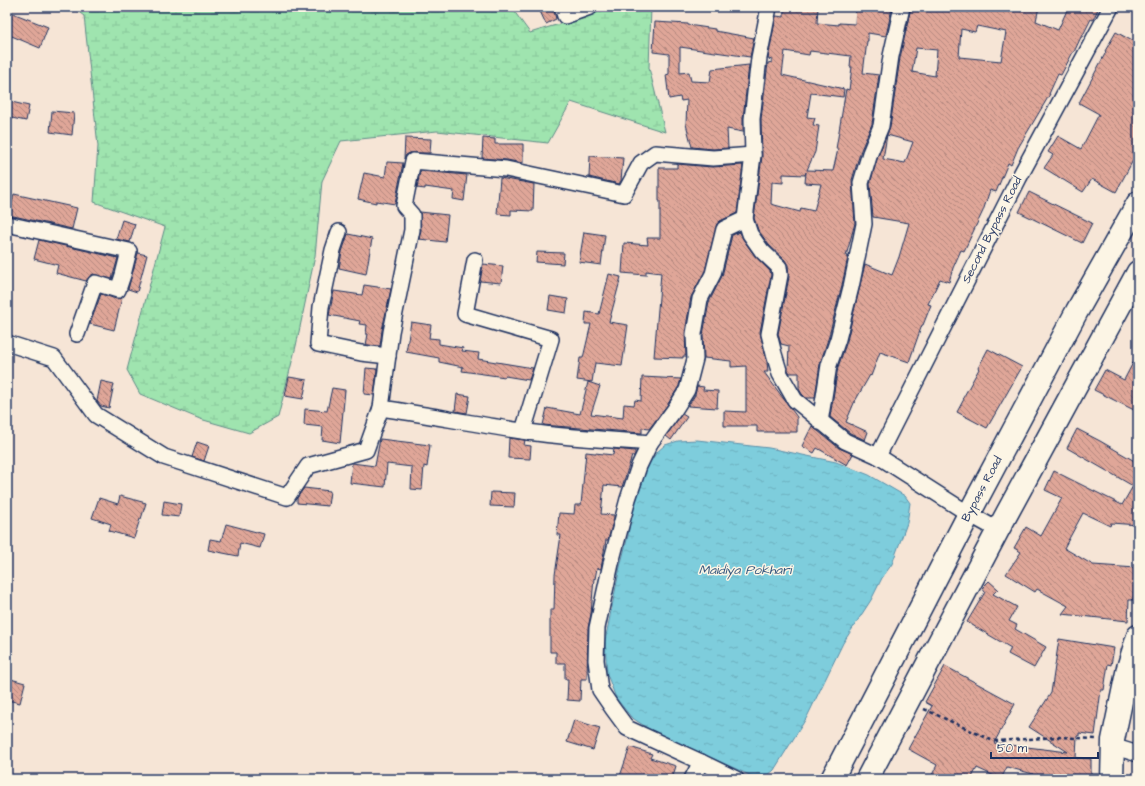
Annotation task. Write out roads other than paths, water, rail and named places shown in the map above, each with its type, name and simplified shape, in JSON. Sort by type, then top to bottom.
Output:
[{"type":"main road","name":"Bypass Road","points":[[832,779],[969,514],[1077,311],[1138,203]]},
{"type":"main road","points":[[867,779],[998,530],[1138,272]]},
{"type":"main road","points":[[1077,311],[1106,330]]},
{"type":"main road","points":[[1112,779],[1113,743],[1133,669],[1138,636]]},
{"type":"street","points":[[562,7],[565,16],[590,7]]},
{"type":"street","points":[[769,7],[759,58],[752,119],[753,155],[745,219],[750,234],[762,251],[779,267],[780,275],[769,334],[780,374],[795,400],[845,441],[878,456],[969,514],[998,530]]},
{"type":"street","points":[[820,422],[829,365],[838,340],[864,224],[861,183],[881,126],[891,56],[902,7]]},
{"type":"street","name":"Second Bypass Road","points":[[878,456],[1019,178],[1111,7]]},
{"type":"street","points":[[7,343],[54,358],[96,415],[164,456],[287,497],[308,466],[366,450],[381,408],[391,332],[412,230],[412,215],[404,206],[413,161],[506,168],[624,194],[640,163],[655,153],[713,158],[753,155]]},
{"type":"street","points":[[736,779],[627,728],[600,690],[596,660],[597,628],[612,559],[628,499],[639,466],[650,443],[687,390],[695,359],[694,334],[700,299],[713,274],[724,229],[745,219]]},
{"type":"street","points":[[7,224],[129,251],[118,290],[95,283],[77,334]]},
{"type":"street","points":[[339,232],[333,250],[321,307],[318,344],[361,353],[388,356]]},
{"type":"street","points":[[475,260],[465,314],[551,339],[523,432]]},
{"type":"street","points":[[381,408],[523,432],[650,443]]},
{"type":"street","points":[[1113,743],[1138,754]]},
{"type":"street","points":[[692,779],[701,762]]},
{"type":"water","name":"Maidiya Pokhari","points":[[697,440],[769,448],[836,462],[869,475],[905,496],[910,503],[907,523],[892,564],[843,643],[807,717],[774,770],[770,774],[763,776],[754,777],[652,731],[631,717],[616,698],[607,674],[605,641],[628,536],[633,498],[648,465],[657,452],[665,445],[678,441]]}]
